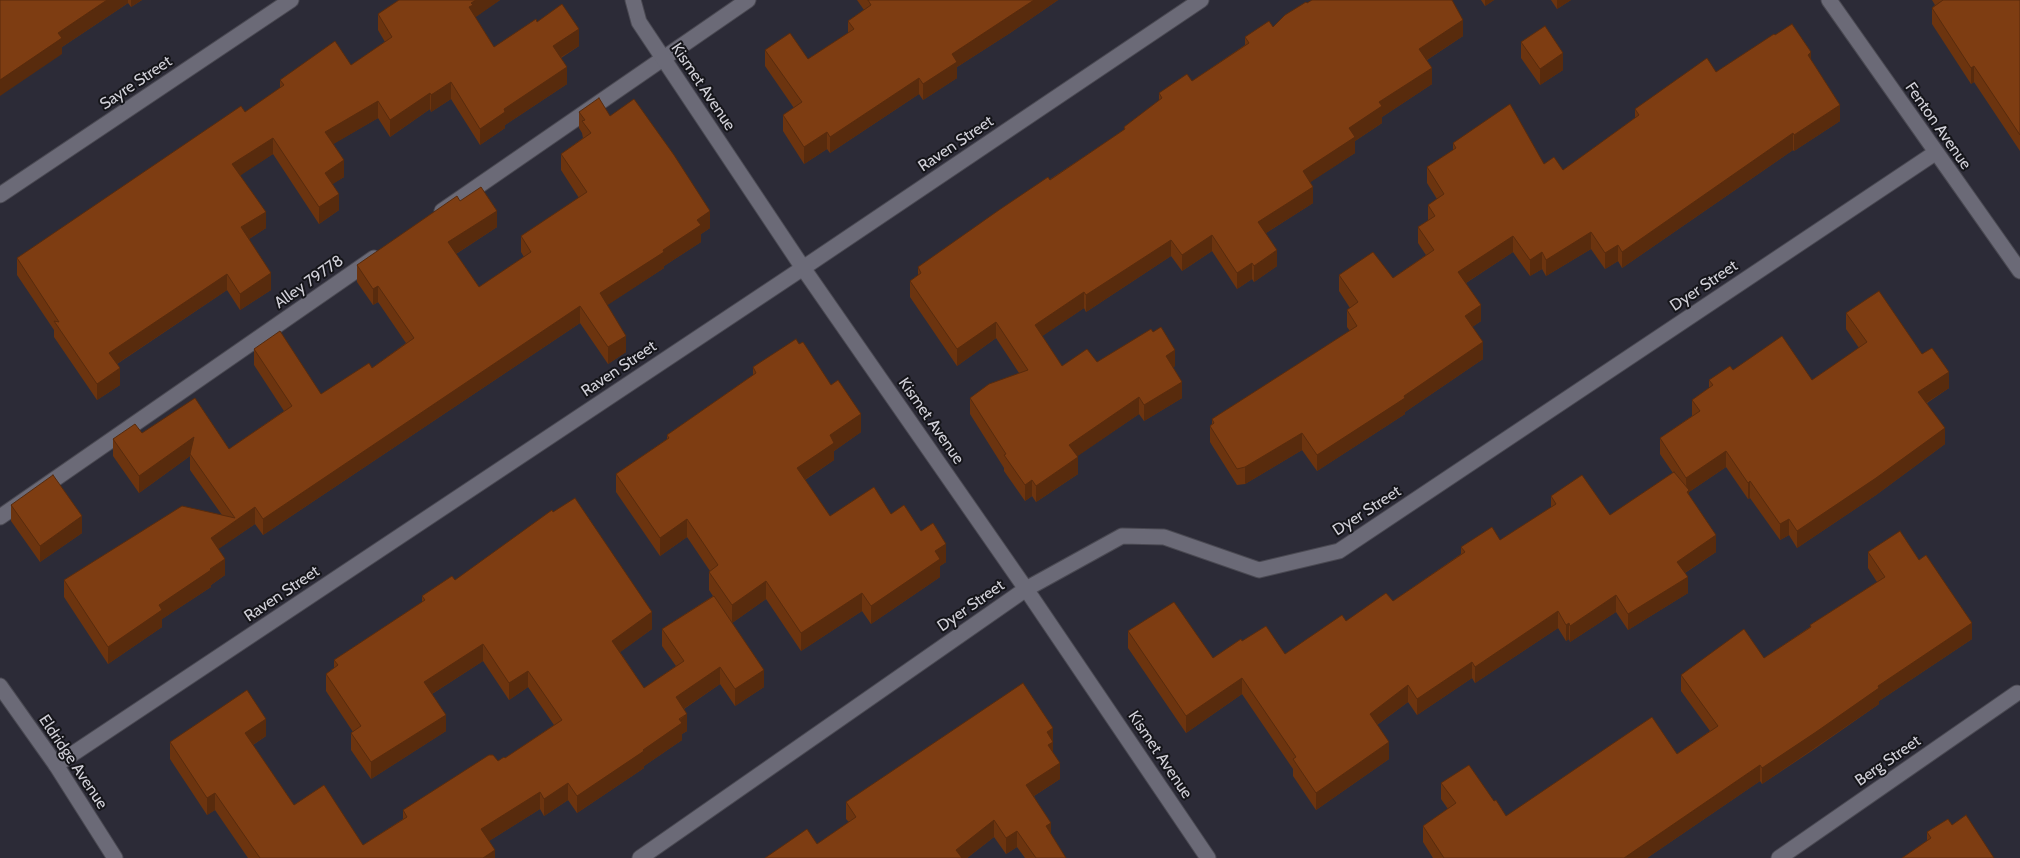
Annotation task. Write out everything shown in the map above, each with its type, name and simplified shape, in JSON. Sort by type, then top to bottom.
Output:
[{"type":"street","name":"Sayre Street","points":[[0,195],[291,0]]},
{"type":"street","name":"Kismet Avenue","points":[[633,0],[639,22],[662,58],[803,268],[1026,589],[1208,858]]},
{"type":"street","points":[[434,216],[748,0]]},
{"type":"street","name":"Raven Street","points":[[56,765],[803,268],[1201,0]]},
{"type":"street","name":"Fenton Avenue","points":[[1829,0],[2020,271]]},
{"type":"street","name":"Dyer Street","points":[[640,858],[1026,589],[1122,536],[1164,537],[1259,570],[1339,551],[1935,153]]},
{"type":"street","name":"Alley 79778","points":[[0,517],[384,250]]},
{"type":"street","name":"Eldridge Avenue","points":[[0,686],[56,765],[115,858]]},
{"type":"street","name":"Berg Street","points":[[1779,858],[2017,693]]},
{"type":"building","points":[[0,0],[107,0],[58,33],[62,38],[0,80]]},
{"type":"building","points":[[399,0],[476,0],[469,7],[494,47],[536,19],[537,22],[562,4],[579,29],[553,46],[567,67],[504,109],[505,112],[480,129],[451,82],[431,95],[430,93],[390,120],[378,101],[325,132],[344,160],[325,173],[339,194],[319,207],[273,138],[232,164],[266,212],[241,227],[271,273],[240,294],[227,274],[109,353],[120,368],[97,384],[54,321],[59,322],[17,258],[241,106],[245,112],[284,85],[280,80],[335,41],[351,65],[392,37],[378,14]]},
{"type":"building","points":[[868,0],[1034,0],[952,54],[957,62],[923,84],[919,78],[830,137],[827,132],[804,147],[783,115],[802,102],[765,50],[790,33],[808,59],[854,29],[848,21],[871,5]]},
{"type":"building","points":[[1312,0],[1452,0],[1463,20],[1419,49],[1432,68],[1379,102],[1382,106],[1349,128],[1355,137],[1303,171],[1313,187],[1258,222],[1277,250],[1254,266],[1252,263],[1237,273],[1212,235],[1182,255],[1171,240],[1086,295],[1084,292],[1035,325],[1062,366],[1087,349],[1097,362],[1151,329],[1153,332],[1161,327],[1175,350],[1166,356],[1182,382],[1144,405],[1139,397],[1069,445],[1078,457],[1036,486],[1032,480],[1025,485],[1004,455],[1006,454],[970,398],[989,384],[1028,370],[996,322],[957,349],[910,281],[921,273],[918,267],[1048,177],[1050,180],[1125,129],[1124,127],[1162,98],[1159,93],[1187,74],[1192,81],[1249,43],[1245,37],[1269,21],[1273,27],[1285,15]]},
{"type":"building","points":[[1943,0],[2020,0],[2020,135],[1974,66],[1971,68],[1932,8]]},
{"type":"building","points":[[1792,24],[1811,52],[1808,55],[1840,105],[1794,135],[1793,133],[1622,252],[1618,245],[1605,253],[1591,232],[1546,260],[1542,252],[1530,260],[1513,236],[1458,272],[1481,305],[1465,316],[1483,342],[1404,396],[1405,398],[1317,455],[1302,433],[1245,467],[1237,469],[1210,426],[1214,423],[1212,419],[1357,326],[1347,310],[1358,302],[1339,275],[1373,252],[1393,278],[1434,250],[1418,227],[1435,216],[1428,205],[1444,194],[1427,167],[1456,148],[1453,143],[1510,104],[1544,164],[1554,157],[1563,170],[1639,115],[1635,109],[1707,58],[1716,72]]},
{"type":"building","points":[[1545,26],[1563,53],[1540,69],[1521,42]]},
{"type":"building","points":[[599,98],[610,116],[634,99],[674,155],[710,211],[697,220],[701,225],[663,250],[664,252],[600,293],[626,336],[608,347],[580,306],[263,519],[255,507],[211,538],[225,559],[159,605],[162,610],[108,647],[64,580],[182,506],[235,518],[190,454],[194,437],[139,476],[113,439],[135,424],[142,433],[195,398],[229,449],[292,406],[254,349],[280,331],[321,394],[369,363],[372,368],[414,338],[378,286],[373,289],[357,265],[457,196],[460,201],[481,187],[497,211],[448,242],[479,287],[531,252],[521,236],[587,192],[561,154],[591,133],[582,121],[585,120],[579,112]]},
{"type":"building","points":[[1879,291],[1922,354],[1932,348],[1949,372],[1918,392],[1945,428],[1876,478],[1797,531],[1789,519],[1780,524],[1726,451],[1686,478],[1660,438],[1700,411],[1692,400],[1713,385],[1709,380],[1730,366],[1733,370],[1782,336],[1812,380],[1867,342],[1846,313]]},
{"type":"building","points":[[796,339],[799,344],[803,342],[831,385],[838,380],[861,414],[830,435],[834,443],[797,468],[830,516],[874,487],[891,514],[904,505],[921,531],[933,523],[946,544],[935,551],[940,559],[871,606],[862,593],[801,633],[766,581],[732,605],[709,572],[718,565],[687,519],[660,538],[616,474],[669,438],[667,435],[756,373],[753,367]]},
{"type":"building","points":[[1674,472],[1689,490],[1687,492],[1716,535],[1677,562],[1688,577],[1628,614],[1616,595],[1570,626],[1569,623],[1566,625],[1558,611],[1475,667],[1472,662],[1417,699],[1408,685],[1370,714],[1389,742],[1316,793],[1293,759],[1296,757],[1242,678],[1186,716],[1128,631],[1174,602],[1213,658],[1241,639],[1242,641],[1266,626],[1285,654],[1342,615],[1346,621],[1386,593],[1393,601],[1465,552],[1461,547],[1492,527],[1500,540],[1556,504],[1551,496],[1582,475],[1610,515]]},
{"type":"building","points":[[53,475],[82,516],[40,546],[11,505]]},
{"type":"building","points":[[575,498],[652,612],[612,641],[644,688],[684,661],[662,629],[714,596],[764,670],[735,689],[720,667],[676,697],[687,714],[679,719],[682,723],[644,751],[577,796],[568,783],[544,799],[540,792],[481,829],[495,850],[483,858],[260,858],[215,793],[207,798],[170,742],[247,690],[266,719],[245,733],[294,805],[324,785],[363,845],[407,817],[403,810],[489,755],[493,755],[498,761],[505,758],[562,720],[528,671],[509,683],[483,644],[424,682],[446,715],[371,762],[351,733],[361,726],[326,674],[338,665],[334,660],[425,600],[422,596],[452,576],[455,580],[552,510],[553,512]]},
{"type":"building","points":[[1900,531],[1919,560],[1926,555],[1972,623],[1878,686],[1879,688],[1816,732],[1762,768],[1760,765],[1624,858],[1444,858],[1423,826],[1456,803],[1441,783],[1469,765],[1506,816],[1652,717],[1677,754],[1718,726],[1681,675],[1744,629],[1764,658],[1811,627],[1810,625],[1885,577],[1868,552]]},
{"type":"building","points":[[1023,683],[1053,728],[1047,732],[1053,742],[1048,745],[1060,763],[1026,785],[1051,823],[1046,826],[1066,858],[1036,858],[1017,831],[1006,838],[994,820],[956,850],[962,858],[765,858],[807,829],[817,844],[856,817],[846,802]]},
{"type":"building","points":[[1966,815],[1994,858],[1902,858],[1931,838],[1927,832],[1948,819],[1952,825]]}]
